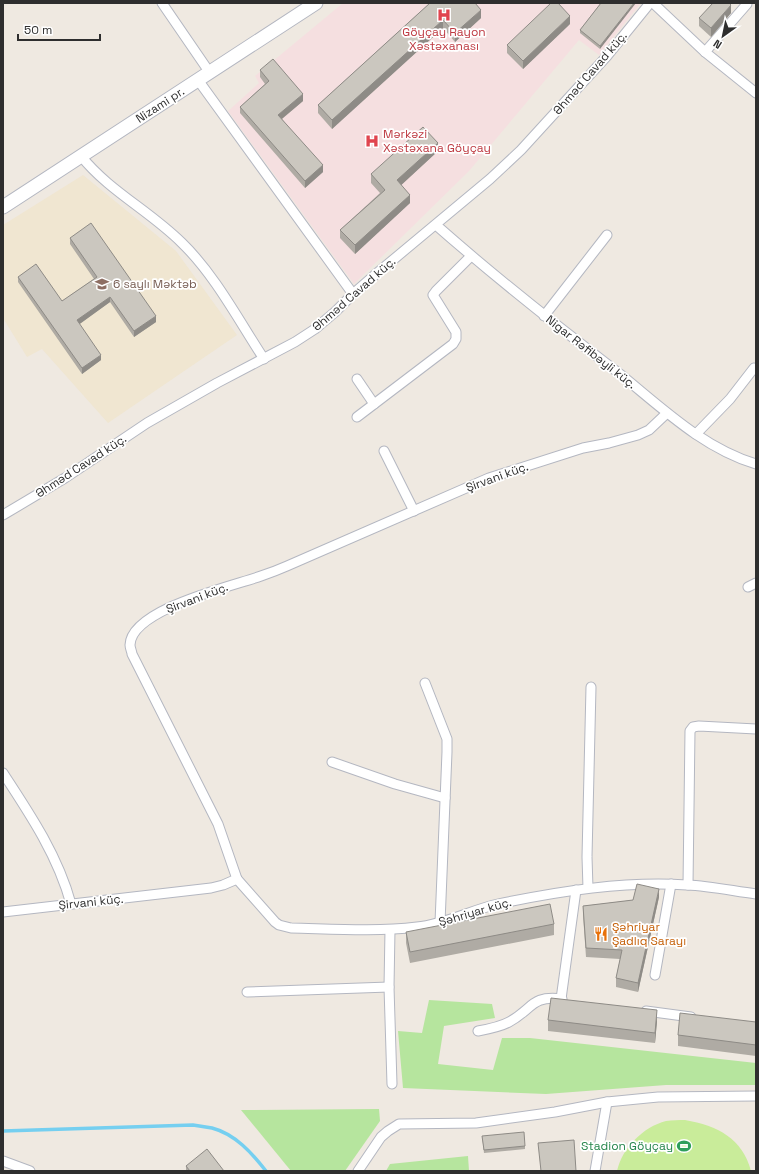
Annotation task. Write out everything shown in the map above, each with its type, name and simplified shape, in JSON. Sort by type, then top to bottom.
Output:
[{"type":"street","points":[[162,3],[210,72]]},
{"type":"street","name":"Nizami pr.","points":[[3,207],[316,3]]},
{"type":"street","points":[[651,3],[705,52],[756,93]]},
{"type":"street","name":"Əhməd Cavad küç.","points":[[3,515],[65,478],[147,423],[217,383],[303,338],[336,312],[353,294],[490,179],[521,150],[606,56],[651,3]]},
{"type":"street","points":[[705,52],[747,4]]},
{"type":"street","points":[[198,80],[353,294]]},
{"type":"street","points":[[81,156],[91,168],[107,182],[172,233],[183,244],[215,284],[264,359]]},
{"type":"street","name":"Nigar Rəfibəyli küç.","points":[[436,225],[544,316],[696,434],[731,454],[756,464]]},
{"type":"street","points":[[544,316],[607,235]]},
{"type":"street","points":[[358,417],[453,344],[456,338],[456,332],[433,295],[436,290],[471,256]]},
{"type":"street","points":[[696,434],[730,399],[754,368]]},
{"type":"street","points":[[358,379],[374,404]]},
{"type":"street","name":"Şirvani küç.","points":[[3,912],[211,888],[237,879],[218,824],[132,654],[130,645],[132,637],[139,628],[157,614],[178,603],[280,569],[489,478],[583,448],[638,435],[649,430],[668,413]]},
{"type":"street","points":[[384,451],[414,511]]},
{"type":"street","points":[[425,682],[447,739],[448,752],[440,923]]},
{"type":"street","points":[[588,888],[587,857],[591,687]]},
{"type":"street","points":[[688,885],[690,731],[693,727],[699,726],[756,730]]},
{"type":"street","points":[[332,762],[395,784],[445,798]]},
{"type":"street","points":[[3,773],[25,807],[55,859],[71,904]]},
{"type":"street","name":"Şəhriyar küç.","points":[[237,879],[275,922],[285,928],[390,930],[419,927],[440,923],[491,906],[525,898],[588,888],[612,886],[671,884],[756,894]]},
{"type":"street","points":[[655,976],[671,884]]},
{"type":"street","points":[[560,999],[576,890]]},
{"type":"street","points":[[390,930],[389,987],[392,1084]]},
{"type":"street","points":[[247,992],[389,987]]},
{"type":"street","points":[[478,1031],[497,1027],[509,1022],[541,999],[549,998],[573,1001]]},
{"type":"street","points":[[640,1010],[702,1018]]},
{"type":"street","points":[[358,1171],[381,1138],[388,1131],[399,1124],[476,1123],[555,1112],[607,1102],[658,1096],[756,1096]]},
{"type":"street","points":[[595,1171],[607,1102]]},
{"type":"street","points":[[3,1162],[30,1171]]},
{"type":"shaded area","name":"Mərkəzi Xəstəxana Göyçay","points":[[343,3],[641,3],[599,55],[579,40],[469,171],[354,284],[228,111],[259,83],[255,76]]},
{"type":"shaded area","name":"6 saylı Məktəb","points":[[83,175],[176,251],[237,335],[108,423],[42,349],[27,357],[3,318],[3,225]]},
{"type":"green space","points":[[429,1000],[492,1004],[495,1018],[444,1026],[438,1064],[493,1070],[502,1038],[530,1038],[756,1063],[756,1085],[666,1085],[546,1094],[403,1088],[398,1031],[422,1033]]},
{"type":"green space","points":[[379,1109],[380,1121],[345,1171],[291,1171],[241,1110]]},
{"type":"green space","name":"Stadion Göyçay","points":[[685,1120],[708,1126],[727,1135],[742,1150],[751,1171],[617,1171],[624,1154],[642,1133],[657,1124],[666,1121]]},
{"type":"green space","points":[[468,1156],[469,1171],[386,1171],[390,1164]]},
{"type":"building","points":[[430,3],[475,3],[481,10],[455,33],[443,20],[332,120],[318,105]]},
{"type":"building","points":[[551,3],[558,3],[570,16],[523,61],[507,45]]},
{"type":"building","points":[[601,3],[634,3],[600,46],[580,30]]},
{"type":"building","points":[[713,3],[729,3],[731,5],[711,28],[699,18]]},
{"type":"building","points":[[273,59],[303,94],[278,115],[323,165],[305,181],[240,107],[269,81],[260,70]]},
{"type":"building","points":[[423,127],[438,143],[397,180],[410,195],[355,245],[340,230],[385,190],[371,174]]},
{"type":"building","points":[[91,223],[156,316],[134,331],[110,297],[77,320],[101,355],[82,368],[18,277],[36,264],[62,301],[97,277],[70,238]]},
{"type":"building","points":[[637,884],[659,889],[638,983],[616,978],[622,950],[586,948],[583,906],[633,900]]},
{"type":"building","points":[[550,904],[554,924],[410,952],[406,932]]},
{"type":"building","points":[[551,998],[657,1010],[655,1033],[548,1020]]},
{"type":"building","points":[[680,1013],[756,1022],[756,1045],[678,1035]]},
{"type":"building","points":[[524,1132],[525,1146],[484,1150],[482,1136]]},
{"type":"building","points":[[574,1140],[576,1171],[541,1171],[538,1143]]},
{"type":"building","points":[[207,1149],[224,1171],[190,1171],[186,1166]]},
{"type":"waterway","points":[[3,1131],[193,1125],[212,1128],[236,1139],[249,1151],[266,1171]]},
{"type":"place","name":"Göyçay Rayon Xəstəxanası","points":[[444,15]]},
{"type":"place","name":"Mərkəzi Xəstəxana Göyçay","points":[[372,141]]},
{"type":"place","name":"6 saylı Məktəb","points":[[102,284]]},
{"type":"place","name":"Şəhriyar Şadlıq Sarayı","points":[[601,934]]},
{"type":"place","name":"Stadion Göyçay","points":[[684,1146]]}]
